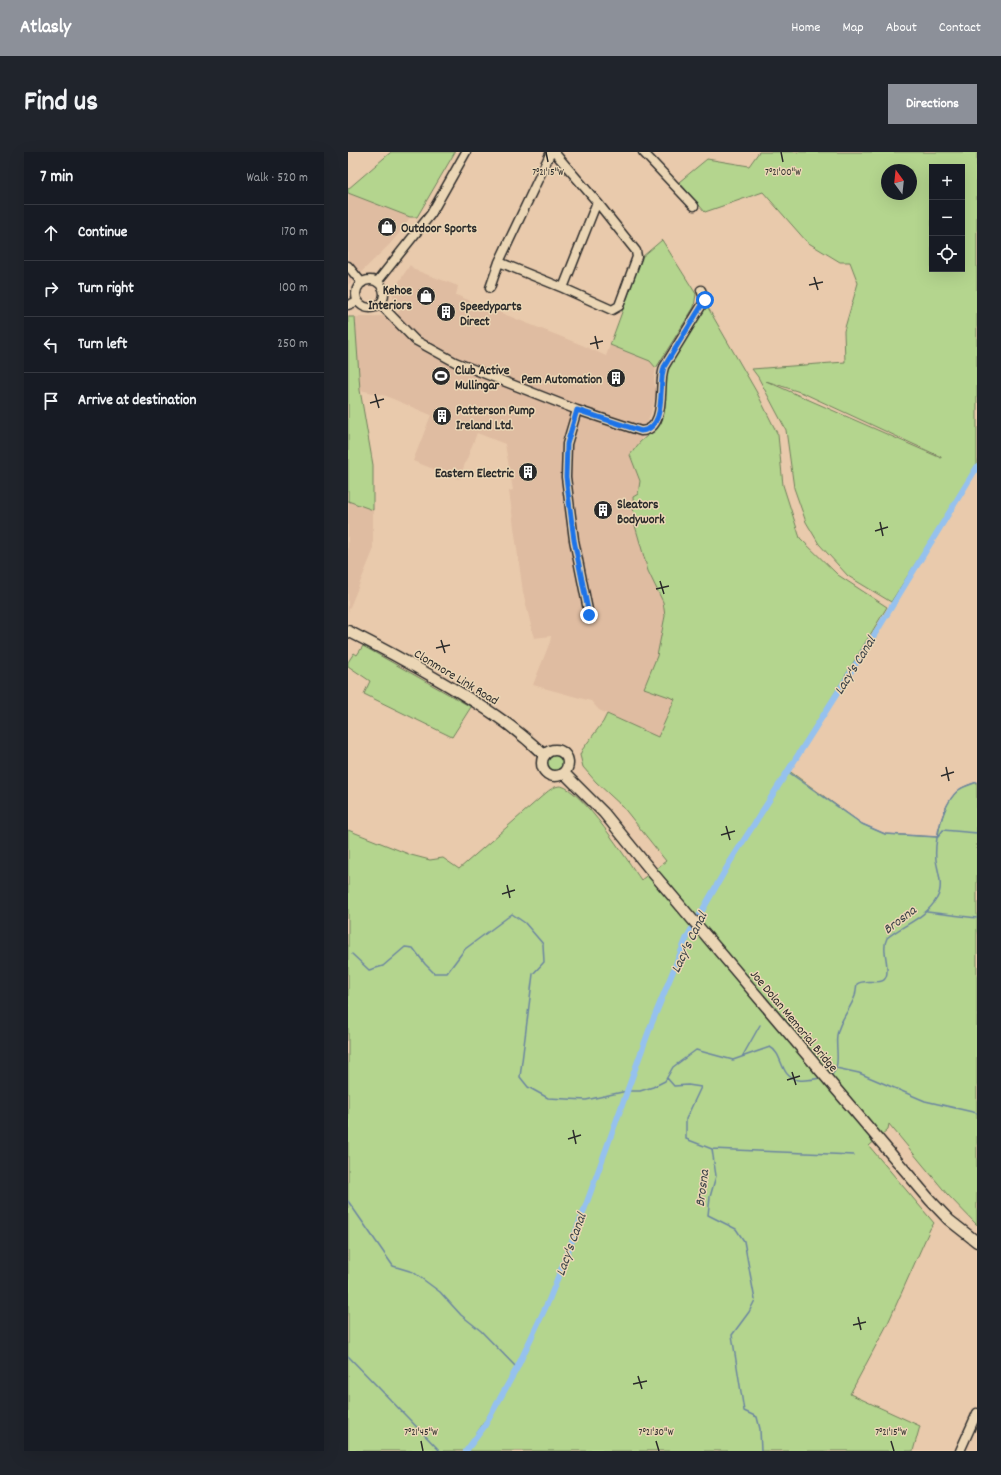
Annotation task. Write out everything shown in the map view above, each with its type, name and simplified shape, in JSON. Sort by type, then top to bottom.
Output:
[{"type":"main road","name":"Clonmore Link Road","points":[[348,631],[397,656],[484,706],[511,725],[544,755]]},
{"type":"main road","points":[[555,750],[563,753],[568,760],[568,765],[564,772],[554,777],[546,774],[541,763],[544,755],[555,750]]},
{"type":"main road","name":"Joe Dolan Memorial Bridge","points":[[564,772],[604,813],[652,872],[949,1220],[977,1242]]},
{"type":"street","points":[[378,282],[431,214],[466,152]]},
{"type":"street","points":[[490,288],[499,262],[553,152],[597,202],[636,251],[637,257],[619,306],[612,310],[499,262]]},
{"type":"street","points":[[643,152],[694,206]]},
{"type":"street","points":[[563,288],[597,202]]},
{"type":"street","points":[[348,266],[362,283]]},
{"type":"street","points":[[370,280],[378,282],[383,288],[384,292],[383,300],[380,304],[373,308],[368,308],[364,307],[358,301],[356,297],[357,289],[362,283],[370,280]]},
{"type":"street","points":[[380,304],[414,340],[455,362],[577,410],[641,431],[646,430],[653,425],[659,413],[664,367],[705,300],[701,290]]},
{"type":"street","points":[[348,305],[358,301]]},
{"type":"street","points":[[577,410],[567,444],[566,477],[574,540],[589,615]]},
{"type":"street","points":[[960,1451],[977,1413]]},
{"type":"shaded area","points":[[348,193],[410,217],[389,245],[348,285]]},
{"type":"shaded area","points":[[410,265],[415,270],[458,286],[456,295],[606,356],[610,345],[650,361],[656,368],[654,379],[656,394],[651,413],[640,442],[630,455],[640,481],[634,522],[648,571],[663,602],[666,614],[657,656],[644,688],[675,698],[658,737],[599,710],[591,701],[533,685],[551,636],[534,638],[523,592],[509,491],[513,490],[505,444],[477,433],[459,479],[413,461],[431,415],[386,396],[360,390],[355,317],[383,316],[392,324],[400,310],[394,300],[392,292]]},
{"type":"shaded area","points":[[348,501],[373,510],[373,551],[348,612]]},
{"type":"green space","points":[[391,152],[455,152],[417,217],[410,217],[348,193],[348,189]]},
{"type":"green space","points":[[759,152],[977,152],[977,467],[891,602],[848,576],[819,544],[806,522],[794,488],[786,430],[758,377],[752,369],[845,362],[844,331],[858,283],[850,262],[840,262],[807,242],[763,192],[705,212],[679,182],[707,159],[749,166]],"holes":[[[766,381],[803,393],[941,458]]]},
{"type":"green space","points":[[662,240],[696,294],[694,307],[656,368],[650,361],[610,345],[642,257]]},
{"type":"green space","points":[[707,306],[756,391],[778,435],[783,485],[800,538],[838,575],[887,607],[788,770],[862,824],[885,834],[938,837],[944,811],[951,799],[962,788],[977,782],[977,1225],[947,1194],[889,1124],[888,1129],[869,1146],[934,1223],[888,1323],[850,1394],[920,1426],[913,1451],[466,1451],[484,1427],[503,1393],[465,1451],[348,1451],[348,830],[411,855],[430,860],[443,858],[459,869],[547,792],[555,787],[561,786],[570,790],[592,812],[616,843],[641,880],[666,861],[623,807],[596,782],[583,767],[580,755],[607,714],[658,737],[675,699],[644,688],[657,656],[665,616],[663,602],[648,571],[634,522],[633,497],[638,494],[640,481],[630,455],[640,442],[655,429],[661,418],[665,398],[665,377],[676,354]]},
{"type":"green space","points":[[348,317],[355,317],[360,390],[373,465],[373,510],[348,501]]},
{"type":"green space","points":[[363,646],[471,707],[452,737],[364,694],[370,681],[348,666],[348,662],[354,653],[357,655]]},
{"type":"green space","points":[[554,755],[560,758],[563,764],[560,770],[554,773],[548,770],[545,764],[548,758]]},
{"type":"waterway","name":"Lacy's Canal","points":[[466,1451],[484,1427],[517,1368],[549,1300],[583,1213],[651,1025],[687,937],[730,862],[878,629],[977,467]]},
{"type":"waterway","points":[[787,771],[862,824],[885,834],[938,837],[943,830],[977,833]]},
{"type":"waterway","name":"Brosna","points":[[830,1076],[834,1072],[837,1063],[838,1030],[855,996],[857,984],[866,981],[876,982],[884,980],[887,969],[885,949],[887,938],[921,916],[937,898],[940,884],[936,852],[938,832],[944,811],[954,795],[960,789],[977,782]]},
{"type":"waterway","points":[[927,912],[977,918]]},
{"type":"waterway","points":[[352,954],[369,970],[383,966],[405,947],[413,948],[434,973],[447,973],[465,949],[512,914],[525,923],[543,944],[544,962],[533,974],[520,1077],[528,1087],[548,1098],[586,1100],[627,1091],[640,1091],[653,1087],[665,1081],[673,1067],[696,1050],[733,1060],[770,1047],[778,1055],[788,1075],[799,1080],[821,1078]]},
{"type":"waterway","points":[[742,1057],[760,1025]]},
{"type":"waterway","points":[[836,1068],[859,1073],[925,1101],[977,1113]]},
{"type":"waterway","name":"Brosna","points":[[667,1078],[674,1086],[688,1085],[701,1087],[686,1119],[686,1139],[712,1149],[716,1176],[710,1197],[708,1215],[736,1229],[744,1241],[755,1300],[749,1312],[732,1335],[744,1411],[757,1417],[760,1429],[761,1451]]},
{"type":"waterway","points":[[712,1149],[854,1155]]},
{"type":"waterway","points":[[348,1201],[393,1266],[413,1272],[440,1292],[461,1315],[481,1331],[517,1368]]},
{"type":"waterway","points":[[348,1356],[440,1451]]},
{"type":"place","name":"Outdoor Sports","points":[[387,227]]},
{"type":"place","name":"Kehoe Interiors","points":[[426,296]]},
{"type":"place","name":"Speedyparts Direct","points":[[446,312]]},
{"type":"place","name":"Club Active Mullingar","points":[[441,376]]},
{"type":"place","name":"Pem Automation","points":[[616,378]]},
{"type":"place","name":"Patterson Pump Ireland Ltd.","points":[[442,416]]},
{"type":"place","name":"Eastern Electric","points":[[528,472]]},
{"type":"place","name":"Sleators Bodywork","points":[[603,510]]},
{"type":"route","points":[[589,615],[574,540],[566,477],[567,444],[577,410],[641,431],[646,430],[653,425],[659,413],[664,367],[705,300]]}]
